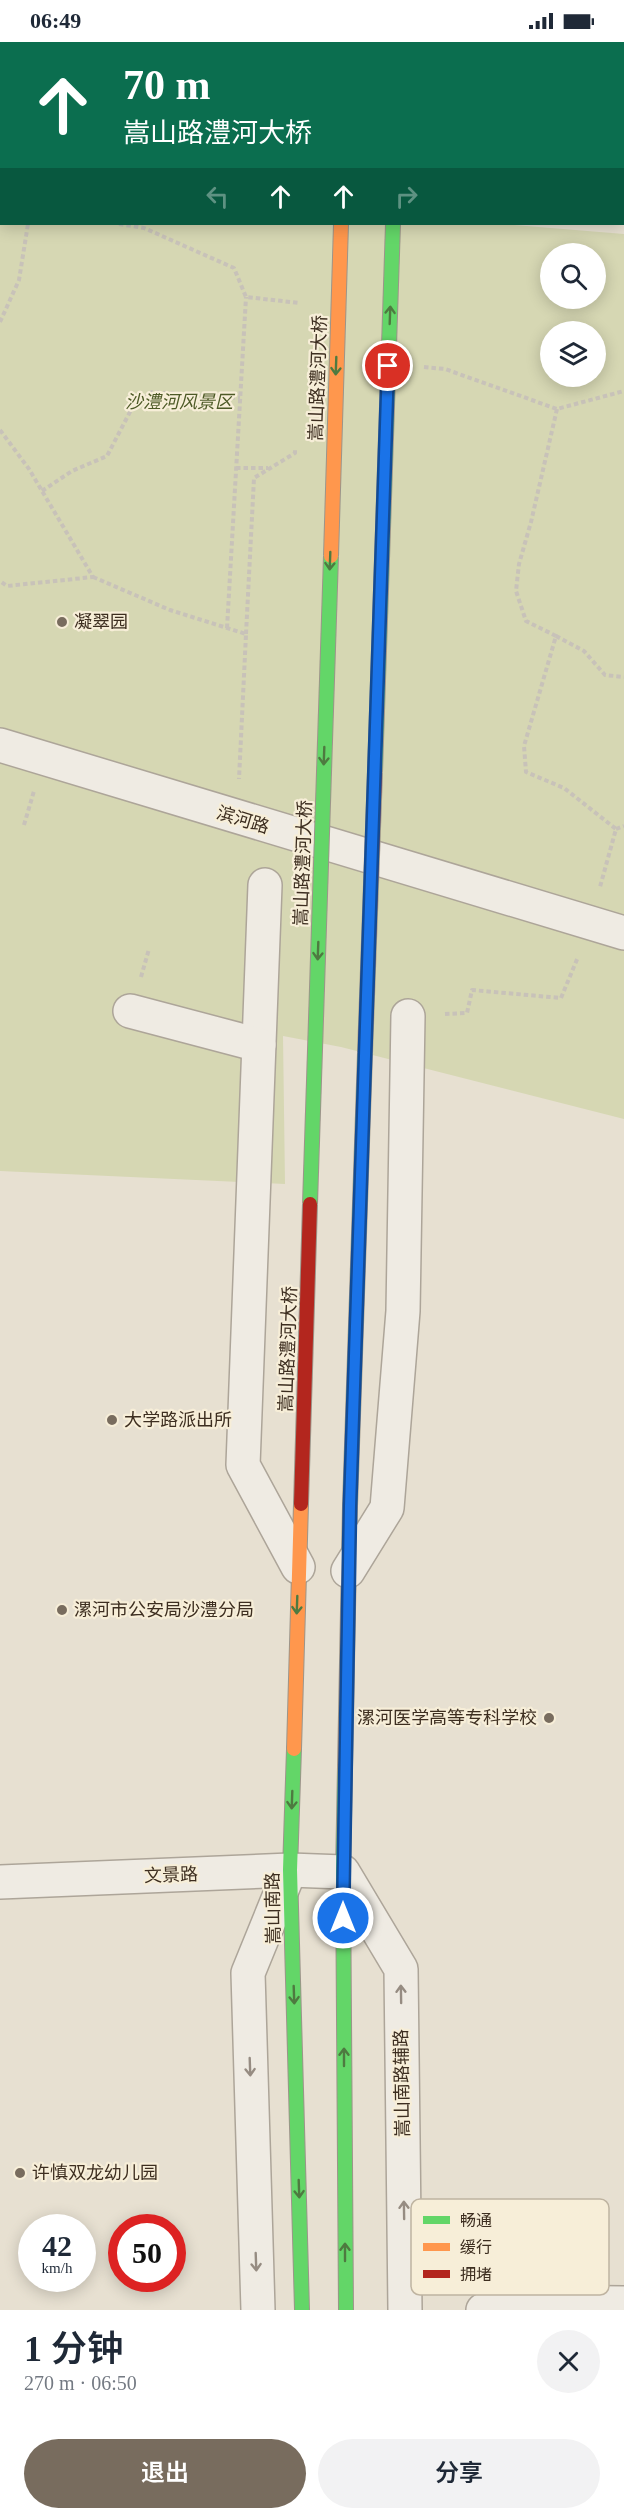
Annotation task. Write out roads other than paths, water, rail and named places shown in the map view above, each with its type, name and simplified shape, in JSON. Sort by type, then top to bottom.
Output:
[{"type":"main road","name":"嵩山路澧河大桥","points":[[301,1504],[341,225]]},
{"type":"main road","points":[[346,2310],[343,1872],[348,1571],[393,225]]},
{"type":"main road","name":"嵩山南路","points":[[301,1504],[290,1870],[302,2310]]},
{"type":"street","name":"滨河路","points":[[0,745],[624,933]]},
{"type":"street","points":[[265,885],[243,1466],[298,1567]]},
{"type":"street","points":[[130,1011],[259,1045]]},
{"type":"street","points":[[348,1571],[387,1508],[403,1311],[408,1016]]},
{"type":"street","points":[[258,2310],[248,1972],[290,1870]]},
{"type":"street","name":"文景路","points":[[0,1882],[290,1870],[343,1872]]},
{"type":"street","name":"嵩山南路辅路","points":[[343,1872],[401,1968],[405,2310]]},
{"type":"street","points":[[483,2310],[526,2302],[624,2303]]},
{"type":"place","name":"凝翠园","points":[[62,622]]},
{"type":"place","name":"大学路派出所","points":[[112,1420]]},
{"type":"place","name":"漯河市公安局沙澧分局","points":[[62,1610]]},
{"type":"place","name":"漯河医学高等专科学校","points":[[549,1718]]},
{"type":"place","name":"许慎双龙幼儿园","points":[[20,2173]]},
{"type":"park label","name":"沙澧河风景区","points":[[179,402]]}]
